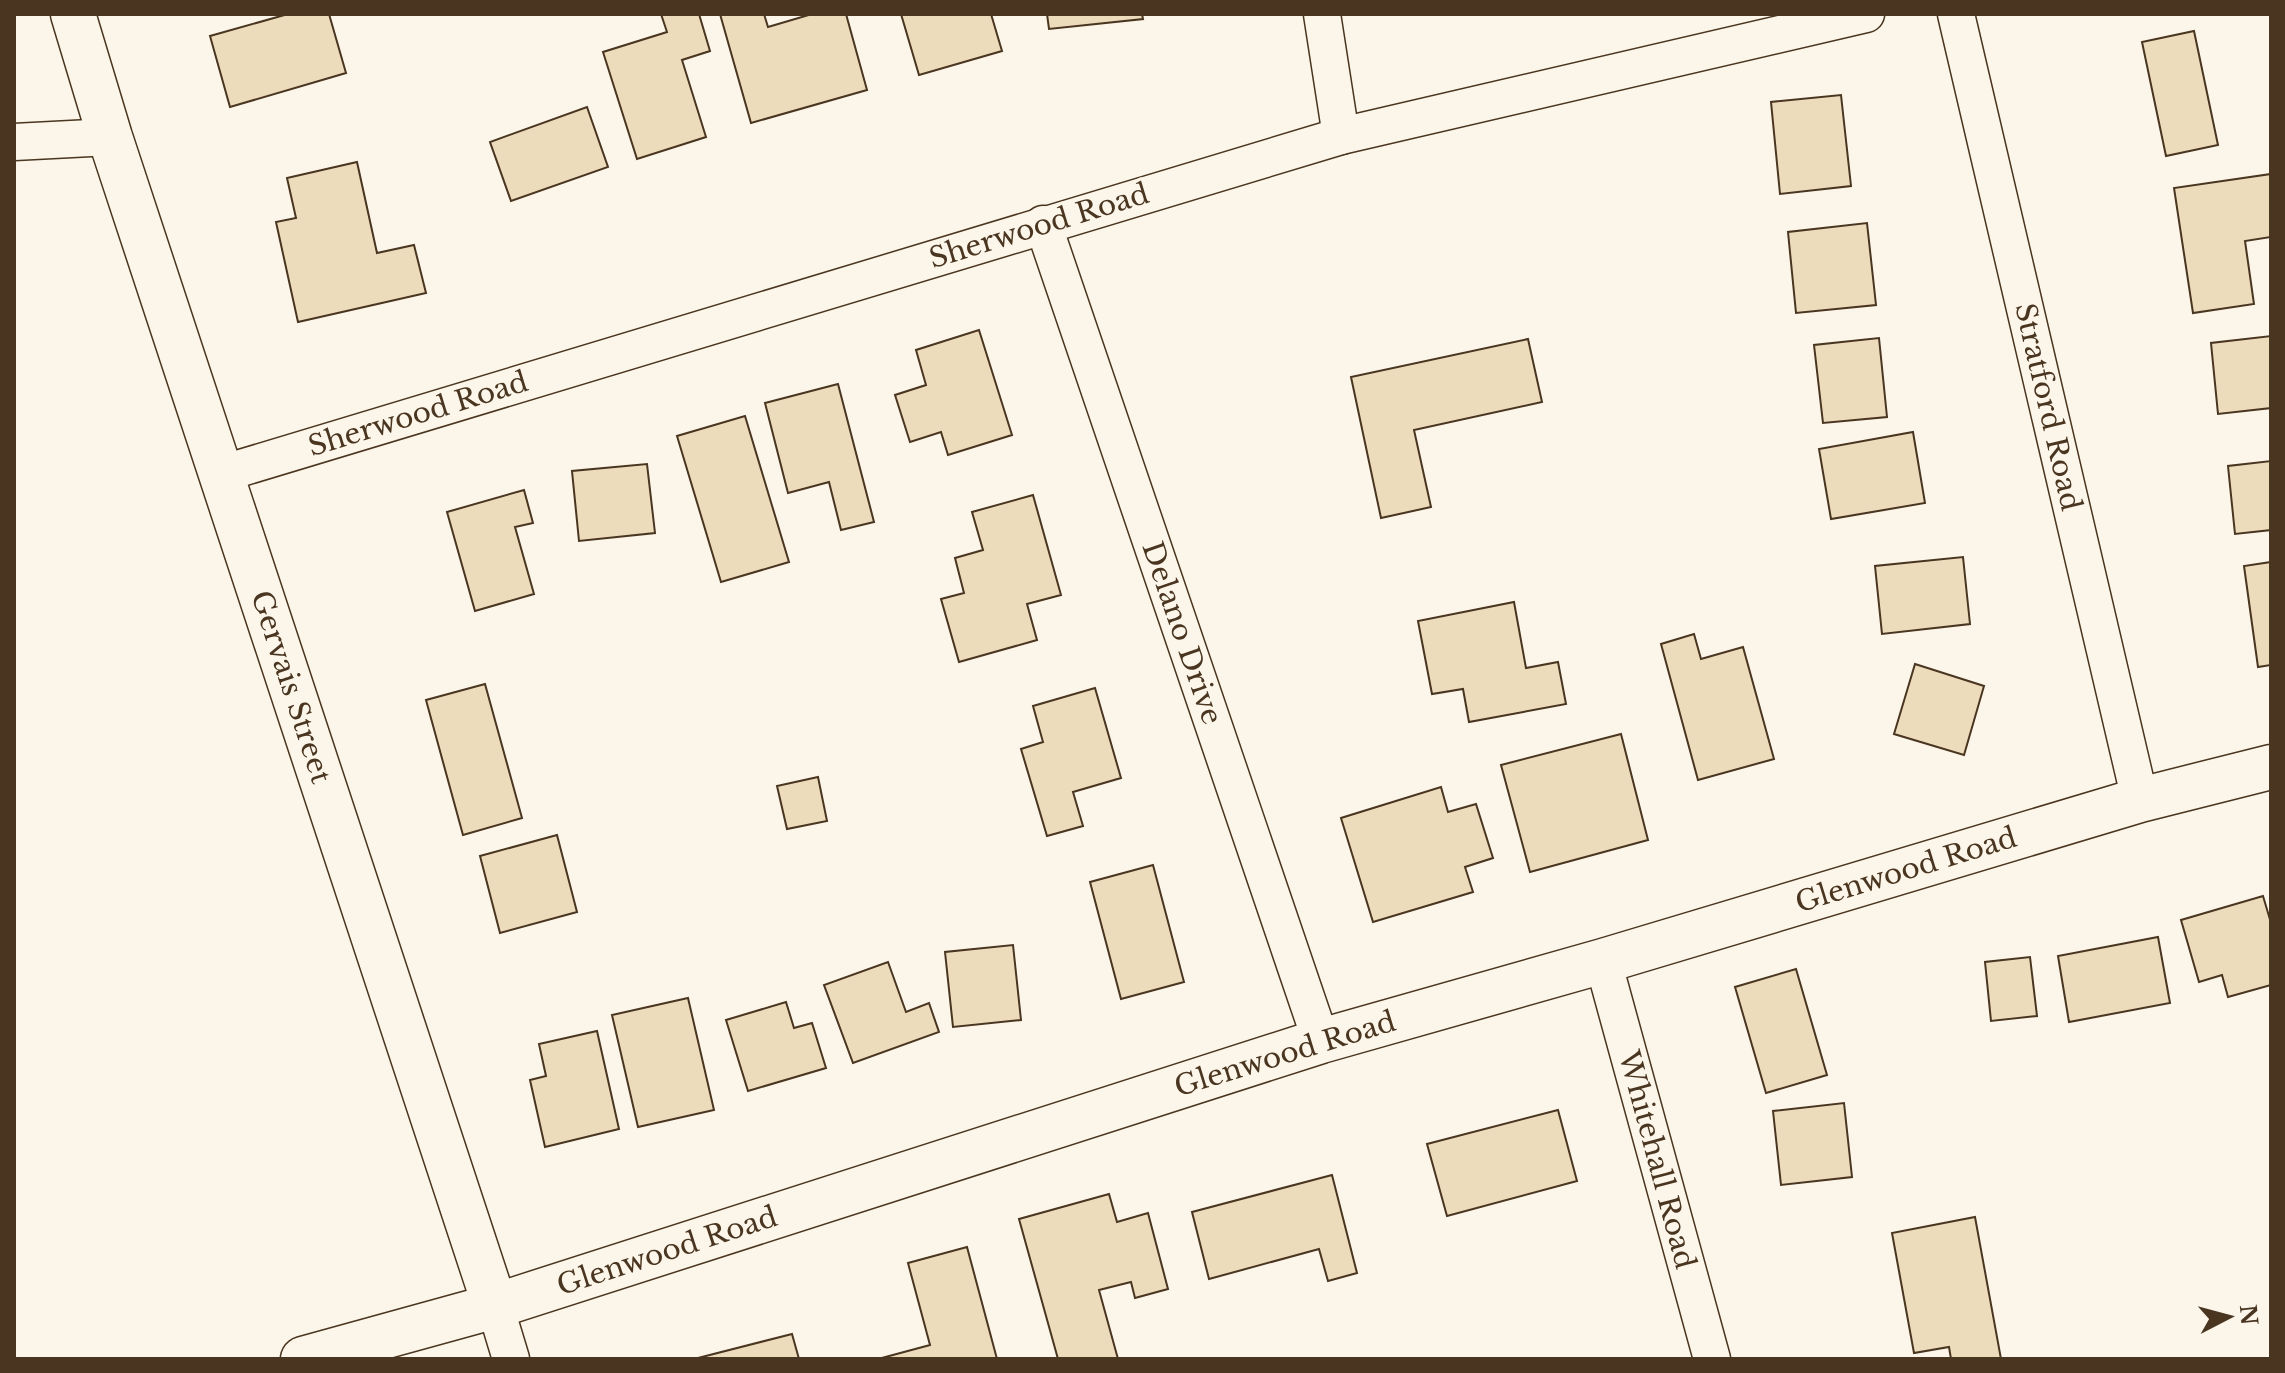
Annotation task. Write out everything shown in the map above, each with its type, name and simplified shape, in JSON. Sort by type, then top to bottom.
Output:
[{"type":"street","name":"Gervais Street","points":[[73,14],[110,137],[511,1359]]},
{"type":"street","points":[[1322,14],[1341,136]]},
{"type":"street","name":"Sherwood Road","points":[[221,474],[1341,136],[1866,14]]},
{"type":"street","name":"Stratford Road","points":[[1956,14],[2140,800]]},
{"type":"street","points":[[14,142],[110,137]]},
{"type":"street","name":"Delano Drive","points":[[1043,224],[1321,1041]]},
{"type":"street","name":"Glenwood Road","points":[[303,1359],[495,1306],[1321,1041],[1603,961],[2140,800],[2271,767]]},
{"type":"street","name":"Whitehall Road","points":[[1603,961],[1712,1359]]},
{"type":"building","points":[[288,14],[329,14],[346,73],[230,107],[210,36]]},
{"type":"building","points":[[661,14],[699,14],[710,51],[682,60],[706,137],[637,159],[603,52],[667,32]]},
{"type":"building","points":[[720,14],[764,14],[768,27],[812,14],[846,14],[867,90],[751,123]]},
{"type":"building","points":[[901,14],[991,14],[1002,51],[919,75]]},
{"type":"building","points":[[1047,14],[1142,14],[1143,19],[1049,29]]},
{"type":"building","points":[[2194,31],[2218,145],[2166,156],[2142,42]]},
{"type":"building","points":[[1841,95],[1851,186],[1780,194],[1771,102]]},
{"type":"building","points":[[587,107],[608,167],[511,201],[490,142]]},
{"type":"building","points":[[357,162],[377,253],[414,245],[426,293],[298,322],[276,222],[296,218],[287,178]]},
{"type":"building","points":[[2271,174],[2271,237],[2245,241],[2254,304],[2193,313],[2174,188]]},
{"type":"building","points":[[1867,223],[1876,305],[1796,313],[1788,232]]},
{"type":"building","points":[[979,330],[1012,435],[948,455],[941,432],[910,442],[895,395],[926,385],[916,350]]},
{"type":"building","points":[[2271,336],[2271,408],[2218,414],[2211,343]]},
{"type":"building","points":[[1879,338],[1887,417],[1823,423],[1814,345]]},
{"type":"building","points":[[1528,339],[1542,402],[1414,430],[1431,507],[1381,518],[1351,377]]},
{"type":"building","points":[[838,384],[874,522],[841,530],[829,482],[788,493],[765,403]]},
{"type":"building","points":[[745,416],[789,562],[721,582],[677,436]]},
{"type":"building","points":[[1913,432],[1925,503],[1831,519],[1819,449]]},
{"type":"building","points":[[2271,461],[2271,530],[2235,534],[2228,466]]},
{"type":"building","points":[[647,464],[655,533],[579,541],[572,471]]},
{"type":"building","points":[[524,490],[533,523],[515,527],[534,594],[475,611],[447,512]]},
{"type":"building","points":[[1033,495],[1061,595],[1027,604],[1037,640],[959,662],[941,599],[964,593],[955,558],[983,550],[972,512]]},
{"type":"building","points":[[1963,557],[1970,624],[1882,634],[1875,566]]},
{"type":"building","points":[[2271,562],[2271,665],[2258,667],[2244,566]]},
{"type":"building","points":[[1514,602],[1526,668],[1558,662],[1566,704],[1469,722],[1463,689],[1432,694],[1418,621]]},
{"type":"building","points":[[1694,634],[1701,659],[1743,647],[1774,759],[1698,780],[1661,644]]},
{"type":"building","points":[[1915,664],[1984,686],[1964,755],[1894,734]]},
{"type":"building","points":[[485,684],[522,818],[463,835],[426,700]]},
{"type":"building","points":[[1095,688],[1121,778],[1073,792],[1083,826],[1047,836],[1021,749],[1043,742],[1033,706]]},
{"type":"building","points":[[1621,734],[1648,840],[1530,872],[1501,765]]},
{"type":"building","points":[[818,777],[827,821],[787,829],[777,786]]},
{"type":"building","points":[[1441,787],[1448,812],[1476,804],[1493,858],[1465,867],[1473,892],[1373,922],[1341,818]]},
{"type":"building","points":[[557,835],[577,912],[500,933],[480,856]]},
{"type":"building","points":[[1153,865],[1184,982],[1121,999],[1090,882]]},
{"type":"building","points":[[2263,896],[2271,923],[2271,985],[2228,997],[2222,975],[2199,982],[2181,920]]},
{"type":"building","points":[[2158,937],[2170,1003],[2069,1022],[2058,956]]},
{"type":"building","points":[[1013,945],[1021,1020],[953,1027],[945,952]]},
{"type":"building","points":[[2030,957],[2037,1016],[1991,1021],[1985,962]]},
{"type":"building","points":[[888,962],[906,1012],[929,1003],[939,1032],[853,1063],[824,985]]},
{"type":"building","points":[[1796,969],[1827,1075],[1766,1093],[1735,987]]},
{"type":"building","points":[[688,998],[714,1110],[638,1127],[612,1015]]},
{"type":"building","points":[[786,1002],[794,1028],[812,1023],[826,1068],[748,1091],[726,1020]]},
{"type":"building","points":[[597,1031],[619,1129],[545,1147],[530,1080],[546,1076],[539,1044]]},
{"type":"building","points":[[1844,1103],[1852,1177],[1781,1185],[1773,1111]]},
{"type":"building","points":[[1558,1110],[1577,1181],[1447,1216],[1427,1144]]},
{"type":"building","points":[[1332,1175],[1357,1273],[1328,1281],[1319,1249],[1209,1279],[1192,1212]]},
{"type":"building","points":[[1109,1194],[1117,1222],[1148,1213],[1168,1289],[1135,1298],[1131,1282],[1099,1290],[1118,1359],[1058,1359],[1019,1219]]},
{"type":"building","points":[[1975,1217],[2001,1359],[1951,1359],[1949,1347],[1914,1353],[1892,1233]]},
{"type":"building","points":[[967,1247],[997,1359],[878,1359],[930,1345],[908,1263]]},
{"type":"building","points":[[792,1334],[799,1359],[694,1359]]}]
